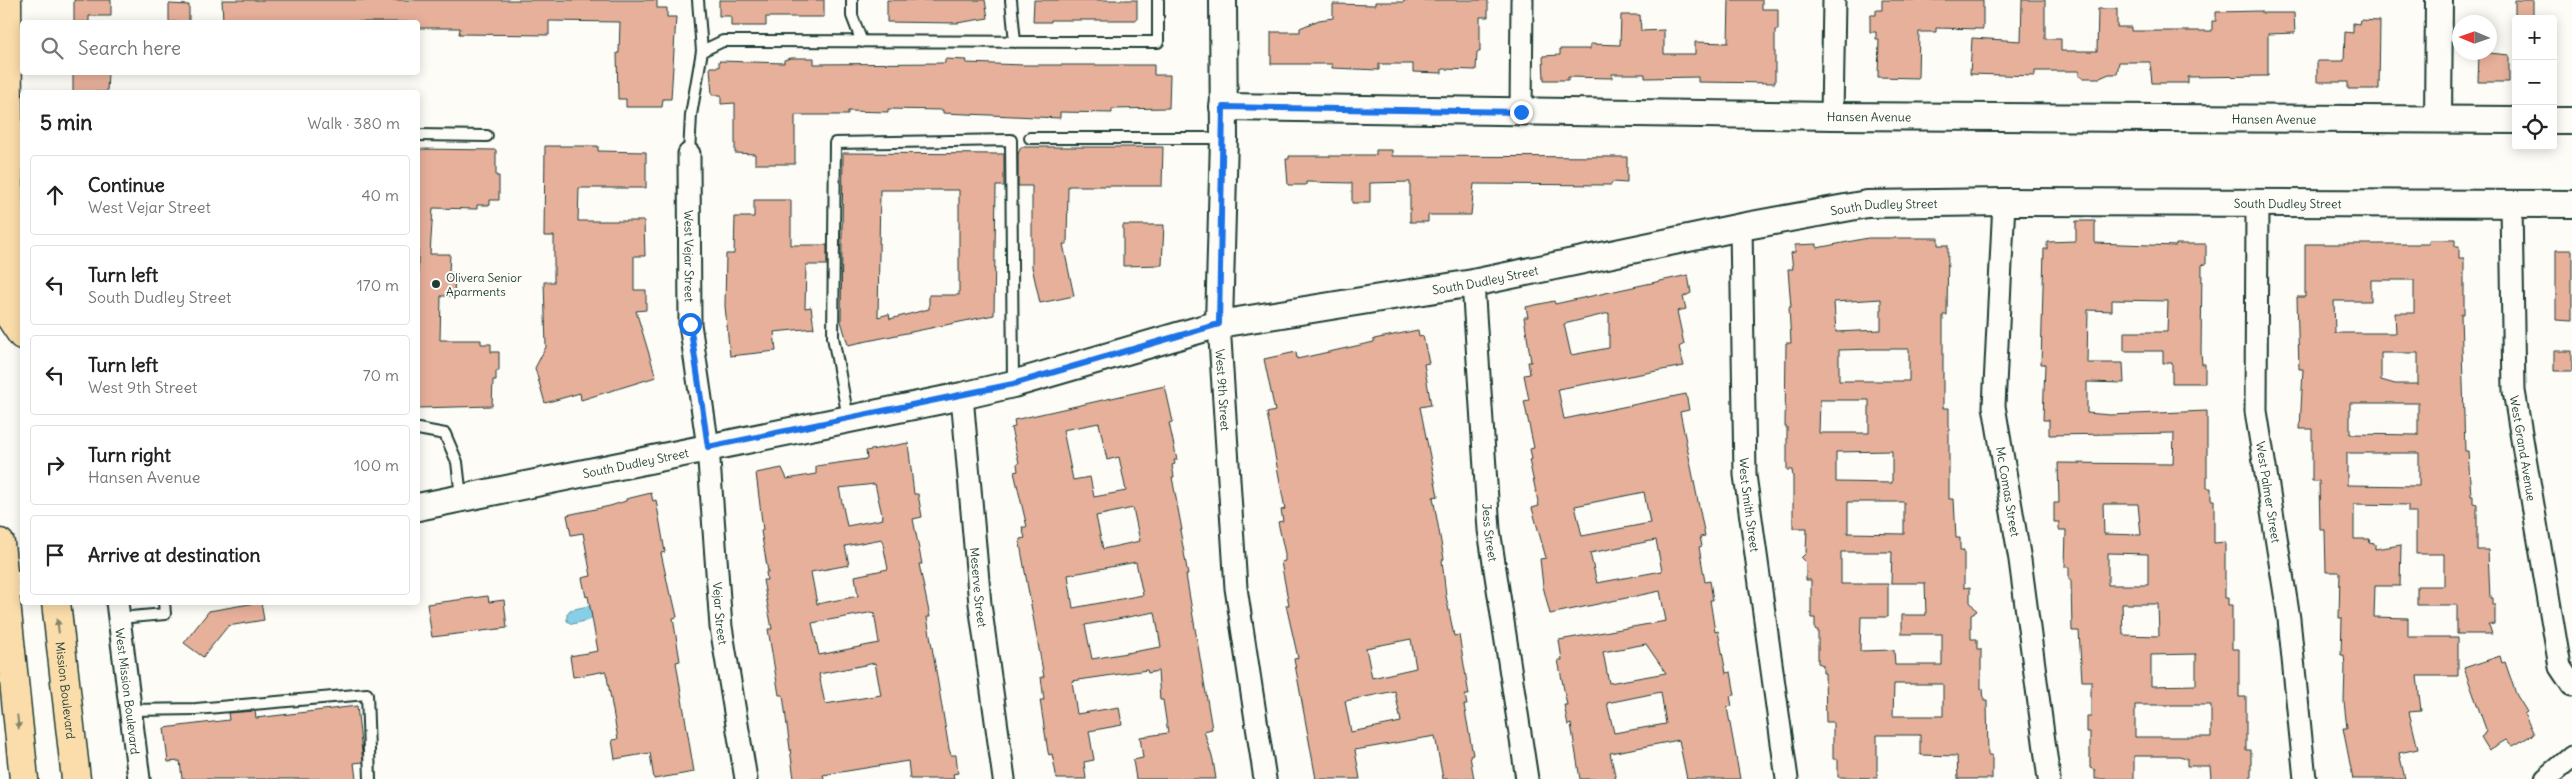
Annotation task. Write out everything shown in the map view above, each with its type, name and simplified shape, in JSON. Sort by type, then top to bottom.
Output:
[{"type":"main road","points":[[7,0],[4,184],[16,223],[11,327]]},
{"type":"main road","points":[[0,543],[9,586],[24,779]]},
{"type":"main road","name":"Mission Boulevard","points":[[56,605],[76,779]]},
{"type":"street","name":"West 9th Street","points":[[1224,0],[1224,138],[1219,324],[1236,588],[1265,779]]},
{"type":"street","points":[[1521,112],[1522,0]]},
{"type":"street","points":[[1832,116],[1834,0]]},
{"type":"street","points":[[2438,118],[2439,0]]},
{"type":"street","name":"Hansen Avenue","points":[[1223,107],[1832,116],[2512,120]]},
{"type":"street","points":[[2557,120],[2572,121]]},
{"type":"street","name":"West Vejar Street","points":[[690,154],[690,324],[708,447]]},
{"type":"street","name":"South Dudley Street","points":[[420,508],[962,396],[1013,384],[1219,324],[1473,283],[1741,226],[1868,204],[2004,202],[2572,204]]},
{"type":"street","name":"Mc Comas Street","points":[[2004,202],[1994,406],[2020,560],[2049,779]]},
{"type":"street","name":"West Palmer Street","points":[[2257,204],[2256,411],[2289,619],[2306,779]]},
{"type":"street","name":"West Grand Avenue","points":[[2511,205],[2514,391],[2560,667],[2572,685]]},
{"type":"street","name":"West Smith Street","points":[[1741,226],[1745,476],[1787,779]]},
{"type":"street","name":"Jess Street","points":[[1473,283],[1489,530],[1527,779]]},
{"type":"street","name":"Meserve Street","points":[[962,396],[980,604],[1004,779]]},
{"type":"street","name":"Vejar Street","points":[[708,447],[720,627],[746,779]]},
{"type":"street","name":"West Mission Boulevard","points":[[118,610],[139,779]]},
{"type":"street","points":[[2546,779],[2572,757]]},
{"type":"lane","points":[[690,154],[691,115],[702,51],[698,0]]},
{"type":"lane","points":[[852,0],[852,16],[862,42]]},
{"type":"lane","points":[[1011,0],[1016,42]]},
{"type":"lane","points":[[702,51],[723,41],[1158,42],[1158,0]]},
{"type":"lane","points":[[420,135],[487,136]]},
{"type":"lane","points":[[1030,138],[1224,138]]},
{"type":"lane","points":[[848,419],[833,337],[835,143],[1011,140],[1013,384]]},
{"type":"lane","points":[[420,429],[445,434],[457,462],[461,498]]},
{"type":"lane","points":[[118,610],[165,614],[164,605]]},
{"type":"lane","points":[[130,710],[196,709],[367,694],[370,779]]},
{"type":"water","points":[[588,606],[592,607],[593,619],[572,624],[567,621],[567,614],[570,610]]},
{"type":"building","points":[[74,0],[111,0],[111,16],[89,16],[89,20],[74,20]]},
{"type":"building","points":[[222,0],[657,0],[657,8],[667,8],[667,17],[676,17],[671,99],[663,99],[662,107],[626,107],[626,99],[618,99],[617,53],[619,53],[620,22],[549,21],[549,35],[459,34],[460,28],[420,28],[420,20],[223,20]]},
{"type":"building","points":[[719,0],[824,0],[824,17],[766,17],[766,26],[731,26],[731,16],[719,16]]},
{"type":"building","points":[[887,0],[985,0],[988,18],[957,23],[887,22]]},
{"type":"building","points":[[1034,0],[1137,0],[1137,20],[1051,20],[1051,22],[1033,22]]},
{"type":"building","points":[[1404,0],[1488,0],[1488,17],[1480,17],[1480,52],[1477,52],[1476,70],[1442,69],[1442,73],[1413,72],[1413,64],[1379,64],[1379,70],[1332,68],[1332,64],[1271,64],[1271,32],[1300,32],[1300,28],[1319,20],[1333,18],[1333,4],[1375,5],[1375,2],[1404,2]]},
{"type":"building","points":[[1729,0],[1762,0],[1762,9],[1778,9],[1778,30],[1775,30],[1775,83],[1698,82],[1698,77],[1645,78],[1645,74],[1612,74],[1612,78],[1568,77],[1568,80],[1544,80],[1543,56],[1560,55],[1560,49],[1590,49],[1590,44],[1620,45],[1621,15],[1640,15],[1641,31],[1664,30],[1664,54],[1695,54],[1695,42],[1728,43]]},
{"type":"building","points":[[1882,0],[1983,0],[1983,29],[1936,28],[1936,32],[1919,32],[1918,78],[1878,77],[1879,39],[1876,39],[1876,32],[1870,32],[1870,15],[1876,15],[1876,10],[1882,10]]},
{"type":"building","points":[[2022,0],[2045,0],[2045,39],[2061,39],[2061,51],[2097,51],[2098,9],[2117,9],[2117,27],[2131,27],[2131,31],[2212,31],[2212,21],[2216,21],[2216,12],[2262,11],[2262,13],[2294,13],[2295,33],[2268,34],[2268,76],[2188,77],[2188,83],[2152,83],[2150,62],[2119,62],[2117,74],[2109,74],[2100,78],[2083,78],[2079,76],[2079,71],[2035,71],[2035,76],[1970,74],[1972,38],[2021,41]]},
{"type":"building","points":[[2515,0],[2533,0],[2533,15],[2515,15]]},
{"type":"building","points":[[169,4],[189,5],[189,20],[169,20]]},
{"type":"building","points":[[2360,20],[2380,21],[2379,89],[2348,89],[2348,82],[2317,82],[2317,61],[2344,61],[2345,32],[2353,33],[2353,23],[2359,24]]},
{"type":"building","points":[[2497,54],[2509,55],[2509,82],[2478,82],[2479,60],[2497,60]]},
{"type":"building","points":[[791,58],[814,58],[814,64],[945,63],[945,59],[967,60],[966,63],[1024,65],[1154,65],[1154,75],[1170,75],[1169,108],[1112,109],[1112,113],[1060,112],[1060,118],[943,113],[943,110],[888,109],[888,112],[848,111],[848,115],[795,115],[795,164],[755,164],[755,154],[735,153],[735,103],[721,104],[721,95],[712,95],[710,67],[719,67],[719,61],[784,63],[784,60]]},
{"type":"building","points":[[73,75],[108,75],[107,90],[73,90]]},
{"type":"building","points":[[545,146],[598,146],[598,151],[646,152],[646,188],[579,188],[578,221],[644,221],[645,256],[634,256],[634,290],[646,290],[646,310],[636,311],[656,377],[581,400],[580,393],[545,403],[535,368],[546,347],[544,282],[554,282],[554,236],[544,236]]},
{"type":"building","points":[[1021,147],[1163,147],[1162,186],[1068,186],[1067,244],[1063,244],[1074,296],[1040,303],[1032,267],[1032,186],[1018,186],[1018,154]]},
{"type":"building","name":"Olivera Senior Aparments","points":[[420,149],[496,150],[496,176],[499,176],[499,200],[490,200],[490,205],[477,205],[477,209],[433,208],[430,254],[450,254],[449,273],[455,273],[454,296],[441,296],[440,340],[481,340],[481,344],[491,344],[491,352],[499,352],[499,371],[496,371],[496,380],[493,380],[492,406],[420,408]]},
{"type":"building","points":[[1376,150],[1392,150],[1392,156],[1627,157],[1627,183],[1612,182],[1611,185],[1474,184],[1471,215],[1428,215],[1428,222],[1410,222],[1410,182],[1370,183],[1370,203],[1352,203],[1352,183],[1306,182],[1306,185],[1288,185],[1286,159],[1289,159],[1289,156],[1376,155]]},
{"type":"building","points":[[843,153],[1004,154],[1004,186],[996,186],[994,315],[848,345],[841,321]],"holes":[[[880,190],[959,190],[959,295],[929,295],[929,309],[890,319],[889,314],[878,317]]]},
{"type":"building","points":[[754,200],[791,200],[791,245],[827,245],[827,265],[806,265],[805,308],[811,307],[814,328],[774,332],[776,351],[730,356],[725,306],[726,254],[734,254],[735,217],[754,217]]},
{"type":"building","points":[[2076,221],[2095,221],[2095,243],[2176,246],[2176,244],[2206,244],[2206,264],[2202,265],[2201,352],[2202,364],[2205,364],[2205,383],[2172,383],[2172,363],[2163,363],[2163,351],[2124,351],[2124,332],[2167,332],[2168,301],[2112,300],[2112,311],[2088,310],[2087,363],[2123,363],[2124,383],[2087,382],[2087,413],[2110,415],[2207,411],[2207,488],[2211,488],[2211,500],[2214,500],[2214,543],[2225,542],[2225,598],[2228,598],[2228,605],[2232,605],[2232,649],[2239,649],[2239,697],[2246,697],[2246,750],[2251,750],[2251,779],[2211,779],[2210,766],[2187,766],[2187,758],[2179,756],[2134,756],[2134,779],[2095,779],[2095,770],[2090,768],[2090,732],[2087,732],[2087,717],[2091,717],[2091,681],[2082,681],[2079,631],[2072,631],[2071,580],[2069,580],[2069,567],[2065,567],[2066,530],[2059,530],[2059,522],[2054,522],[2054,503],[2059,503],[2058,463],[2173,464],[2174,433],[2049,435],[2049,420],[2043,420],[2045,364],[2041,364],[2044,249],[2047,249],[2047,242],[2076,241]],"holes":[[[2103,504],[2138,504],[2141,535],[2104,534]],[[2108,553],[2148,554],[2148,585],[2108,585]],[[2122,604],[2158,604],[2159,636],[2123,635]],[[2196,654],[2196,685],[2151,686],[2151,655]],[[2135,705],[2211,705],[2211,737],[2135,737]]]},
{"type":"building","points":[[1123,225],[1164,225],[1162,265],[1123,266]]},
{"type":"building","points":[[1868,238],[1938,238],[1938,245],[1948,245],[1947,315],[1943,315],[1943,408],[1949,408],[1949,499],[1954,499],[1956,538],[1960,538],[1960,550],[1964,550],[1964,588],[1970,587],[1970,602],[1977,611],[1971,614],[1971,639],[1977,639],[1977,649],[1981,649],[1981,689],[1983,689],[1984,701],[1987,701],[1988,755],[1992,755],[1992,779],[1958,779],[1957,756],[1920,755],[1920,735],[1877,735],[1877,778],[1838,777],[1838,759],[1833,759],[1833,722],[1826,722],[1825,673],[1823,673],[1823,665],[1818,663],[1818,630],[1815,630],[1815,618],[1811,618],[1811,580],[1806,580],[1806,563],[1801,558],[1806,553],[1807,528],[1793,528],[1793,478],[1792,470],[1787,470],[1787,427],[1785,427],[1786,343],[1791,343],[1788,269],[1793,269],[1791,253],[1795,252],[1795,245],[1817,244],[1817,248]],"holes":[[[1881,299],[1881,330],[1836,332],[1834,302]],[[1909,349],[1909,381],[1839,381],[1839,350]],[[1820,400],[1869,400],[1869,433],[1819,433]],[[1892,451],[1892,483],[1836,482],[1836,452]],[[1848,502],[1904,502],[1904,534],[1848,533]],[[1841,552],[1892,552],[1891,583],[1925,583],[1926,615],[1902,615],[1902,634],[1942,634],[1942,665],[1895,665],[1894,650],[1860,651],[1861,617],[1888,617],[1888,584],[1841,584]],[[1894,684],[1943,684],[1943,716],[1893,716]]]},
{"type":"building","points":[[2429,240],[2455,240],[2455,247],[2459,247],[2459,258],[2464,258],[2464,314],[2461,314],[2465,451],[2468,451],[2471,496],[2473,496],[2473,503],[2477,504],[2477,550],[2488,550],[2490,598],[2492,598],[2492,605],[2495,605],[2495,624],[2489,625],[2492,634],[2457,634],[2457,605],[2417,605],[2417,586],[2444,586],[2444,554],[2416,554],[2416,512],[2408,512],[2408,505],[2354,504],[2354,539],[2370,539],[2369,543],[2375,544],[2375,549],[2401,545],[2400,586],[2375,586],[2374,617],[2408,618],[2408,637],[2458,637],[2458,676],[2417,676],[2421,711],[2409,712],[2418,749],[2399,753],[2405,779],[2353,779],[2343,728],[2347,728],[2344,702],[2345,666],[2344,655],[2341,655],[2342,618],[2339,618],[2340,572],[2326,572],[2325,530],[2320,530],[2319,481],[2312,481],[2312,429],[2300,429],[2303,369],[2299,369],[2297,297],[2305,297],[2305,244],[2429,244]],"holes":[[[2371,280],[2414,280],[2414,313],[2395,313],[2396,333],[2335,333],[2334,301],[2371,301]],[[2381,353],[2418,353],[2418,384],[2395,384],[2381,380]],[[2350,403],[2418,403],[2418,435],[2350,434]],[[2347,453],[2419,453],[2419,486],[2347,485]]]},
{"type":"building","points":[[2556,250],[2572,250],[2572,321],[2556,320]]},
{"type":"building","points":[[1688,275],[1691,293],[1683,297],[1686,309],[1677,311],[1684,344],[1679,347],[1684,366],[1558,389],[1564,419],[1686,394],[1689,410],[1680,412],[1705,536],[1700,537],[1702,546],[1699,547],[1705,582],[1710,581],[1713,600],[1710,600],[1715,632],[1718,631],[1726,673],[1731,672],[1735,695],[1730,696],[1732,706],[1727,707],[1740,779],[1687,779],[1679,740],[1610,753],[1616,779],[1580,779],[1571,724],[1568,725],[1564,705],[1567,705],[1558,660],[1562,660],[1559,640],[1666,621],[1660,591],[1550,614],[1543,586],[1540,559],[1546,558],[1532,508],[1539,506],[1529,460],[1532,459],[1530,449],[1534,448],[1524,401],[1529,400],[1524,375],[1530,374],[1528,362],[1531,362],[1524,317],[1528,317],[1526,307],[1554,301],[1555,304]],"holes":[[[1609,313],[1609,348],[1571,355],[1564,324]],[[1644,492],[1650,523],[1582,536],[1575,506]],[[1656,540],[1662,571],[1597,583],[1590,553]],[[1646,644],[1666,673],[1609,683],[1603,652]],[[1661,692],[1666,724],[1614,733],[1607,703]]]},
{"type":"building","points":[[1418,330],[1419,337],[1423,336],[1429,363],[1424,364],[1431,405],[1420,407],[1438,496],[1433,497],[1444,559],[1442,560],[1446,596],[1454,636],[1459,635],[1469,695],[1465,695],[1467,705],[1464,705],[1473,755],[1470,756],[1474,779],[1443,779],[1435,736],[1355,750],[1360,779],[1316,779],[1294,659],[1298,658],[1286,605],[1289,605],[1281,562],[1285,561],[1285,554],[1278,522],[1283,521],[1281,510],[1285,509],[1267,413],[1275,411],[1264,359],[1296,352],[1297,359],[1374,342],[1374,339]],"holes":[[[1411,639],[1416,668],[1372,678],[1366,648]],[[1395,691],[1401,722],[1351,732],[1345,701]]]},
{"type":"building","points":[[2554,351],[2572,351],[2572,371],[2554,371]]},
{"type":"building","points":[[1165,386],[1173,422],[1169,423],[1177,460],[1174,460],[1175,464],[1172,465],[1174,477],[1172,477],[1182,530],[1180,530],[1188,575],[1186,575],[1212,729],[1204,731],[1213,760],[1216,779],[1136,779],[1133,760],[1143,758],[1140,737],[1168,733],[1163,700],[1160,700],[1158,671],[1148,673],[1147,670],[1072,681],[1077,714],[1119,707],[1122,725],[1089,731],[1094,760],[1084,762],[1086,779],[1057,779],[1052,754],[1049,755],[1048,752],[1040,700],[1044,700],[1041,677],[1044,677],[1020,544],[1020,539],[1025,538],[1022,527],[1027,527],[1014,472],[1018,471],[1017,464],[1019,463],[1011,428],[1015,427],[1014,420]],"holes":[[[1099,423],[1107,460],[1119,457],[1126,491],[1094,497],[1090,477],[1073,480],[1063,430]],[[1133,508],[1140,541],[1103,549],[1096,516]],[[1136,562],[1143,595],[1073,608],[1068,575]],[[1155,612],[1161,647],[1092,659],[1085,625]]]},
{"type":"building","points":[[908,443],[914,494],[918,494],[922,517],[913,519],[922,564],[919,564],[930,617],[927,617],[949,749],[951,755],[956,755],[958,773],[953,774],[954,779],[910,779],[908,761],[823,775],[824,779],[794,779],[783,695],[779,695],[768,629],[772,629],[763,580],[767,580],[766,572],[768,572],[761,531],[763,530],[756,473],[782,468],[787,479],[816,474],[816,466],[867,459],[866,451]],"holes":[[[875,484],[883,519],[847,526],[839,488]],[[882,539],[888,569],[855,576],[858,596],[817,604],[811,572],[849,565],[845,546]],[[874,612],[879,643],[819,655],[812,623]],[[875,663],[881,695],[825,704],[819,674]]]},
{"type":"building","points":[[651,493],[653,501],[656,500],[665,552],[661,553],[677,617],[673,618],[680,661],[676,662],[694,772],[654,779],[650,753],[615,759],[612,740],[618,739],[606,671],[573,677],[570,656],[598,651],[588,596],[586,597],[582,578],[591,576],[583,533],[571,535],[567,515],[610,506],[626,501],[626,499]]},
{"type":"building","points":[[488,596],[489,602],[504,600],[507,628],[432,637],[427,604]]},
{"type":"building","points":[[244,605],[262,605],[264,620],[228,626],[203,657],[184,643],[209,611]]},
{"type":"building","points":[[2500,656],[2502,663],[2505,662],[2516,694],[2527,712],[2524,714],[2534,734],[2513,746],[2506,740],[2489,750],[2481,737],[2487,732],[2464,668]]},
{"type":"building","points":[[357,706],[363,762],[354,763],[356,779],[182,779],[180,761],[168,762],[164,728],[229,720],[228,713],[255,711],[256,718]]},
{"type":"place","name":"Olivera Senior Aparments","points":[[436,284]]},
{"type":"route","points":[[690,324],[708,447],[1013,384],[1219,324],[1224,138],[1223,107],[1521,112]]}]
